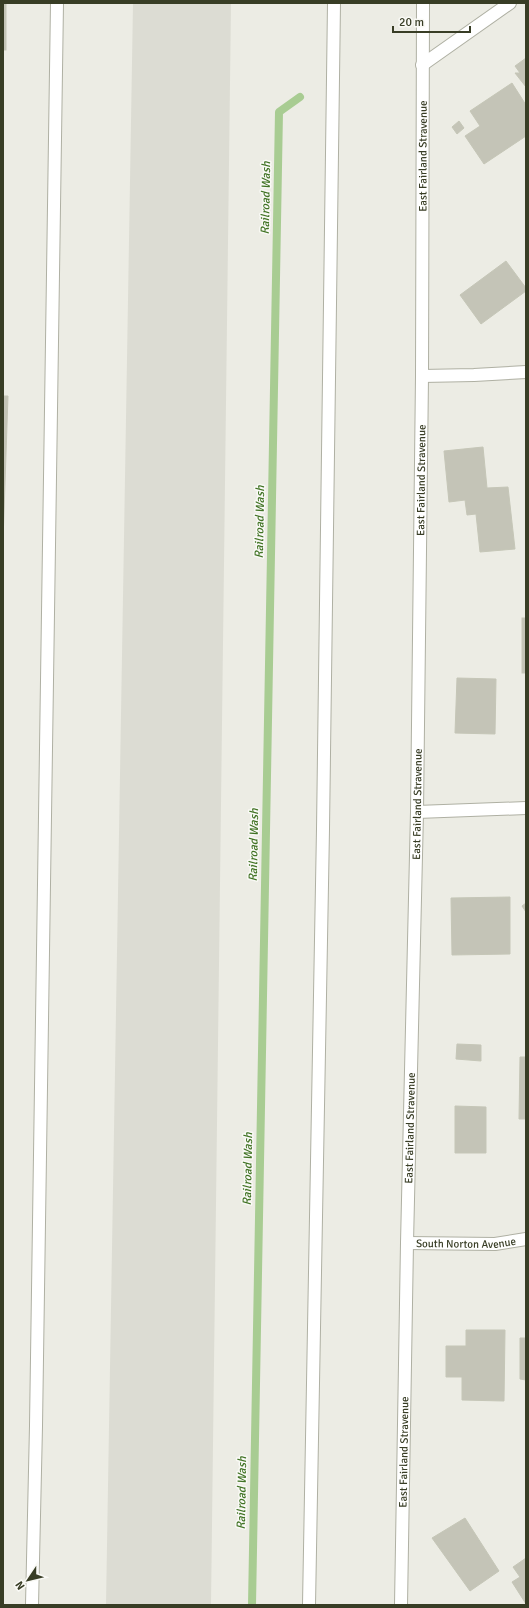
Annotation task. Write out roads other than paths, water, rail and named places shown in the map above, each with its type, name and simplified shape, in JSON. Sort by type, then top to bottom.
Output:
[{"type":"street","points":[[32,1605],[36,1426],[57,3]]},
{"type":"street","points":[[309,1605],[323,837],[334,3]]},
{"type":"street","name":"East Fairland Stravenue","points":[[401,1605],[407,1243],[417,812],[422,376],[423,3]]},
{"type":"street","points":[[422,65],[510,3]]},
{"type":"street","points":[[422,376],[526,372]]},
{"type":"street","points":[[417,812],[526,808]]},
{"type":"street","name":"South Norton Avenue","points":[[407,1243],[495,1244],[526,1240]]},
{"type":"waterway","name":"Railroad Wash","points":[[252,1605],[279,112],[300,97]]}]
